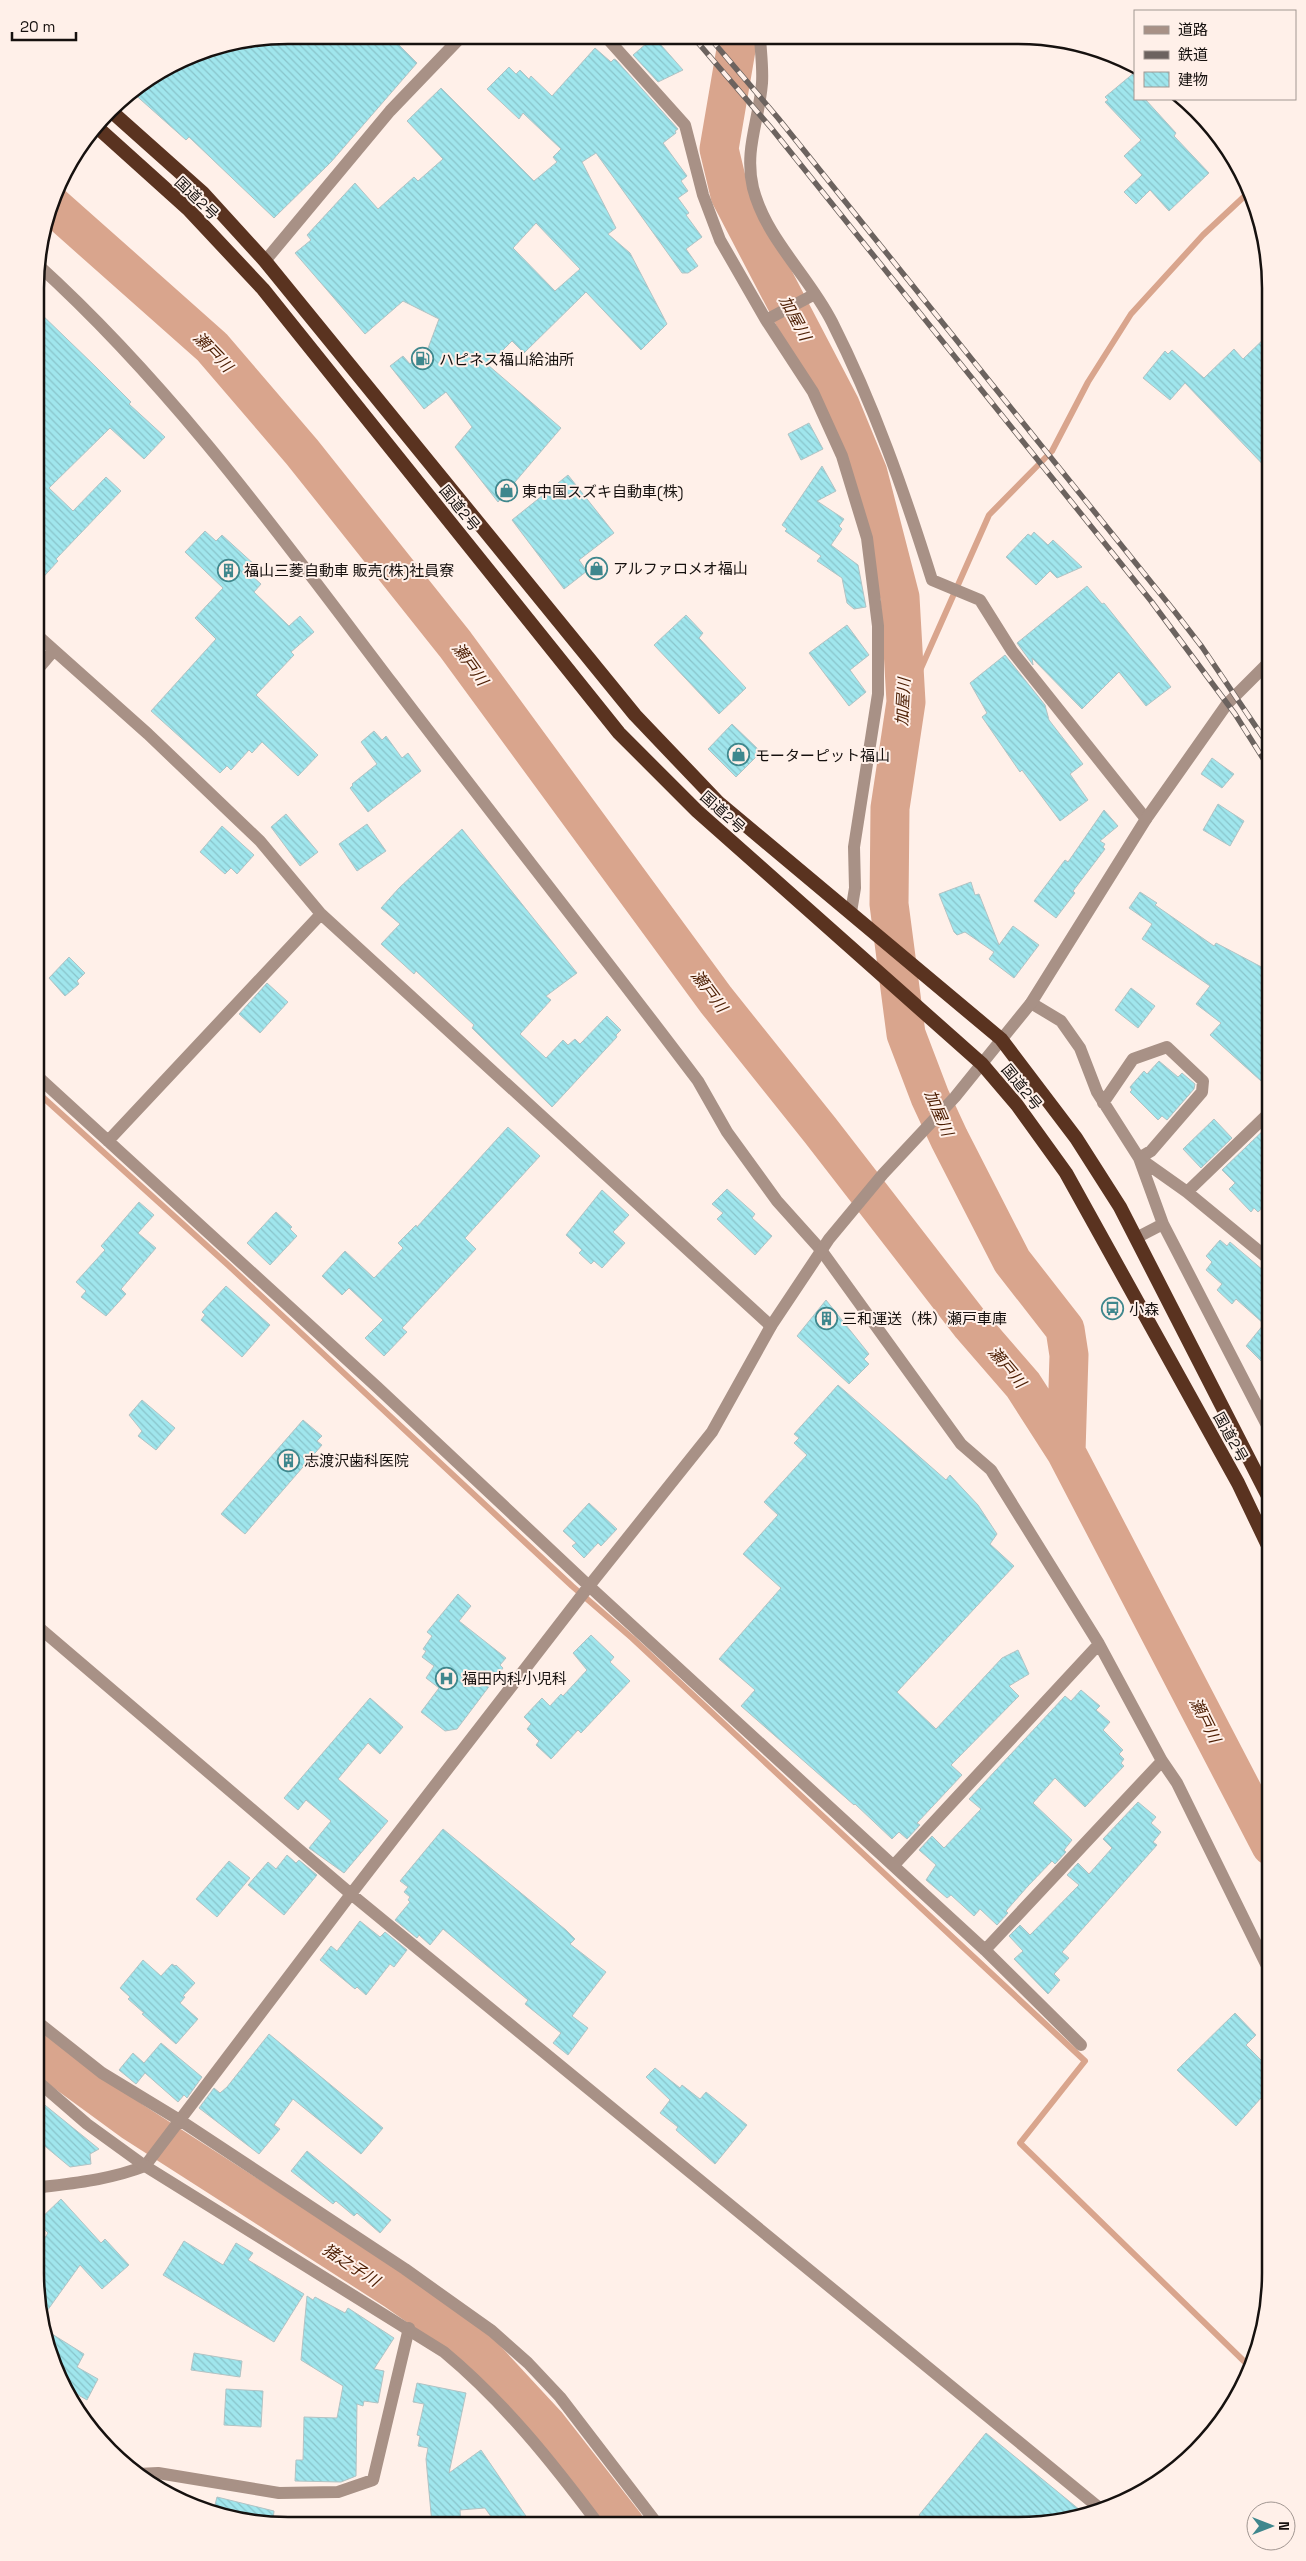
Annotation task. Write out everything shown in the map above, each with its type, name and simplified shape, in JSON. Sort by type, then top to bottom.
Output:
[{"type":"highway","name":"国道2号","points":[[116,114],[203,193],[265,261],[635,715],[718,802],[1001,1039],[1076,1138],[1120,1207],[1262,1484]]},
{"type":"highway","name":"国道2号","points":[[101,131],[188,209],[263,289],[619,733],[697,810],[982,1064],[1017,1106],[1066,1173],[1238,1483],[1262,1533]]},
{"type":"street","points":[[265,261],[390,111],[454,44]]},
{"type":"street","points":[[612,44],[685,125],[703,195],[720,240],[813,392],[842,456],[867,538],[878,626],[878,694],[854,847],[855,888],[851,912]]},
{"type":"street","points":[[760,44],[762,84],[749,162],[754,190],[773,233],[811,296],[831,320],[868,399],[900,480],[932,580],[980,600],[1012,651],[1146,819]]},
{"type":"street","points":[[44,271],[110,336],[170,401],[310,574],[698,1080],[727,1132],[777,1201],[821,1250],[961,1444],[991,1470],[1099,1644],[1162,1761],[1177,1783],[1262,1958]]},
{"type":"street","points":[[769,318],[811,296]]},
{"type":"street","points":[[44,641],[148,734],[260,841],[321,914],[771,1326]]},
{"type":"street","points":[[44,662],[54,650]]},
{"type":"street","points":[[44,2187],[92,2181],[121,2175],[145,2166],[154,2155],[351,1894],[584,1592],[712,1432],[771,1326],[829,1238],[883,1174],[955,1097],[1031,1002],[1146,819],[1227,704],[1262,669]]},
{"type":"street","points":[[108,1141],[321,914]]},
{"type":"street","points":[[1031,1002],[1061,1021],[1080,1048],[1097,1092],[1139,1158],[1163,1224],[1262,1416]]},
{"type":"street","points":[[1103,1102],[1133,1058],[1167,1047],[1203,1081],[1202,1092],[1151,1151],[1139,1158]]},
{"type":"street","points":[[44,1082],[370,1380],[584,1592],[894,1865],[985,1950],[1081,2045]]},
{"type":"street","points":[[1186,1192],[1262,1120]]},
{"type":"street","points":[[1139,1158],[1186,1192],[1262,1254]]},
{"type":"street","points":[[1136,1238],[1163,1224]]},
{"type":"street","points":[[44,1632],[351,1894],[1095,2505]]},
{"type":"street","points":[[894,1865],[1099,1644]]},
{"type":"street","points":[[985,1950],[1162,1761]]},
{"type":"street","points":[[44,2027],[102,2073],[405,2270],[492,2331],[528,2363],[560,2397],[652,2517]]},
{"type":"street","points":[[44,2087],[87,2124],[145,2166],[409,2328],[444,2352],[497,2399],[516,2420],[593,2517]]},
{"type":"street","points":[[148,2473],[158,2473],[279,2494],[338,2492],[373,2480],[409,2328]]},
{"type":"building","points":[[272,44],[398,44],[417,63],[331,162],[274,218],[189,137],[186,140],[137,96],[166,76],[194,62],[224,52]]},
{"type":"building","points":[[646,44],[660,44],[683,70],[658,82],[633,55]]},
{"type":"building","points":[[595,48],[611,62],[614,59],[616,60],[678,129],[675,131],[676,133],[663,143],[687,176],[681,181],[688,191],[678,198],[689,213],[686,215],[702,237],[686,249],[698,266],[688,273],[682,273],[596,153],[582,162],[616,228],[608,234],[630,253],[667,324],[641,350],[586,292],[524,353],[512,341],[488,365],[561,428],[498,502],[455,447],[472,427],[446,392],[424,409],[390,366],[403,356],[410,364],[427,351],[439,319],[403,301],[365,334],[295,253],[311,240],[307,235],[355,183],[378,209],[414,177],[418,181],[443,159],[407,121],[441,88],[534,181],[557,162],[553,157],[561,149],[523,113],[519,119],[487,89],[509,67],[516,74],[520,70],[529,79],[531,76],[552,96]],"holes":[[[536,223],[580,269],[555,291],[513,248]]]},
{"type":"building","points":[[1134,73],[1134,100],[1146,100],[1176,133],[1174,136],[1209,173],[1169,211],[1150,190],[1136,204],[1124,192],[1142,175],[1124,156],[1141,140],[1105,102],[1108,100],[1105,97]]},
{"type":"building","points":[[44,317],[131,402],[129,404],[165,437],[144,459],[110,428],[49,488],[73,511],[106,477],[121,491],[56,559],[58,561],[44,576]]},
{"type":"building","points":[[1262,341],[1262,464],[1185,383],[1170,400],[1143,378],[1165,351],[1168,354],[1172,350],[1204,378],[1234,349],[1243,359]]},
{"type":"building","points":[[809,423],[823,449],[801,460],[788,434]]},
{"type":"building","points":[[822,466],[836,491],[817,501],[844,519],[839,526],[842,529],[831,545],[858,565],[866,607],[854,609],[847,603],[842,578],[817,561],[821,556],[785,531],[787,529],[782,525]]},
{"type":"building","points":[[568,475],[614,533],[579,560],[587,571],[564,589],[512,520]]},
{"type":"building","points":[[205,531],[216,541],[222,535],[256,566],[250,574],[261,584],[254,592],[289,626],[300,616],[314,632],[291,652],[294,655],[256,695],[318,755],[298,776],[262,742],[252,753],[249,750],[231,770],[227,766],[220,773],[151,711],[216,639],[195,618],[223,588],[185,552]]},
{"type":"building","points":[[1034,532],[1048,545],[1053,540],[1082,567],[1057,578],[1050,571],[1036,585],[1006,557],[1028,534],[1031,536]]},
{"type":"building","points":[[1087,586],[1102,604],[1104,603],[1171,687],[1146,706],[1119,672],[1082,709],[1032,658],[1033,665],[1017,643]]},
{"type":"building","points":[[686,615],[703,633],[699,638],[746,688],[719,714],[654,645]]},
{"type":"building","points":[[847,625],[869,655],[850,670],[866,692],[849,706],[809,653]]},
{"type":"building","points":[[1005,655],[1045,705],[1049,720],[1083,764],[1070,774],[1088,800],[1060,821],[1022,770],[1020,772],[982,717],[987,713],[970,683]]},
{"type":"building","name":"モーターピット福山","points":[[732,724],[761,752],[736,777],[708,749]]},
{"type":"building","points":[[374,731],[382,740],[386,736],[402,758],[408,753],[421,771],[368,812],[350,788],[352,784],[377,764],[361,742]]},
{"type":"building","points":[[1212,758],[1234,774],[1222,788],[1201,774]]},
{"type":"building","points":[[1218,804],[1244,821],[1230,846],[1203,830]]},
{"type":"building","points":[[1104,810],[1118,826],[1100,841],[1105,844],[1103,847],[1105,849],[1073,891],[1075,893],[1056,918],[1034,901],[1065,860],[1068,862]]},
{"type":"building","points":[[286,814],[318,852],[300,866],[271,827]]},
{"type":"building","points":[[367,824],[386,851],[357,871],[339,844]]},
{"type":"building","points":[[222,826],[254,855],[237,874],[231,868],[225,874],[200,852]]},
{"type":"building","points":[[462,829],[577,973],[546,996],[551,1000],[520,1034],[546,1058],[563,1040],[568,1045],[575,1039],[580,1044],[607,1016],[621,1030],[616,1035],[617,1037],[552,1107],[472,1028],[474,1025],[416,971],[414,974],[381,944],[400,924],[381,908],[399,888]]},
{"type":"building","points":[[971,882],[975,895],[979,894],[999,945],[1013,926],[1039,945],[1014,978],[989,959],[994,952],[965,932],[957,935],[954,932],[939,894]]},
{"type":"building","points":[[1140,892],[1157,903],[1155,905],[1214,946],[1216,943],[1262,967],[1262,1082],[1210,1035],[1221,1023],[1196,1004],[1210,986],[1142,939],[1152,924],[1129,908]]},
{"type":"building","points":[[69,957],[85,973],[77,981],[79,984],[65,996],[49,978]]},
{"type":"building","points":[[267,983],[288,1002],[260,1033],[239,1014]]},
{"type":"building","points":[[1131,988],[1155,1006],[1138,1028],[1115,1010]]},
{"type":"building","points":[[1159,1061],[1178,1077],[1182,1073],[1195,1084],[1194,1089],[1167,1120],[1162,1116],[1158,1120],[1130,1092],[1132,1090],[1130,1087],[1144,1071],[1147,1074]]},
{"type":"building","points":[[1214,1119],[1232,1138],[1201,1168],[1183,1149]]},
{"type":"building","points":[[508,1127],[540,1156],[465,1238],[476,1249],[402,1328],[407,1332],[384,1356],[365,1338],[383,1320],[349,1288],[342,1295],[322,1276],[345,1251],[374,1278],[403,1248],[398,1243],[416,1225],[417,1227]]},
{"type":"building","points":[[1262,1132],[1262,1208],[1258,1212],[1254,1208],[1251,1212],[1229,1189],[1235,1183],[1222,1170]]},
{"type":"building","points":[[727,1189],[755,1214],[752,1218],[772,1236],[755,1255],[717,1219],[723,1213],[712,1204]]},
{"type":"building","points":[[602,1190],[629,1215],[613,1232],[625,1243],[602,1268],[594,1261],[591,1264],[579,1253],[582,1250],[566,1235]]},
{"type":"building","points":[[139,1202],[154,1215],[138,1233],[156,1248],[121,1289],[126,1294],[106,1316],[81,1297],[86,1291],[76,1282],[105,1250],[101,1246]]},
{"type":"building","points":[[276,1212],[292,1227],[290,1229],[297,1236],[270,1265],[247,1243]]},
{"type":"building","points":[[1220,1240],[1227,1246],[1230,1242],[1262,1269],[1262,1322],[1236,1299],[1232,1304],[1217,1290],[1222,1284],[1206,1270],[1212,1262],[1206,1256]]},
{"type":"building","points":[[226,1286],[270,1325],[242,1357],[201,1320],[205,1315],[202,1312]]},
{"type":"building","name":"三和運送（株）瀬戸車庫","points":[[826,1300],[869,1354],[864,1359],[869,1364],[849,1384],[797,1336]]},
{"type":"building","points":[[1262,1326],[1262,1362],[1246,1346]]},
{"type":"building","points":[[838,1385],[946,1480],[950,1475],[978,1505],[997,1534],[990,1544],[1014,1566],[897,1692],[936,1729],[1002,1658],[1018,1650],[1029,1674],[1009,1686],[1019,1696],[951,1765],[962,1775],[917,1823],[920,1825],[907,1839],[899,1832],[892,1839],[855,1804],[741,1706],[755,1690],[719,1659],[781,1588],[743,1554],[778,1515],[764,1502],[807,1455],[794,1443],[799,1438],[794,1434]]},
{"type":"building","points":[[142,1400],[175,1428],[156,1450],[138,1436],[142,1431],[129,1415]]},
{"type":"building","points":[[303,1420],[322,1436],[317,1441],[322,1445],[245,1534],[221,1514]]},
{"type":"building","points":[[589,1503],[617,1529],[601,1546],[598,1543],[584,1558],[572,1546],[576,1543],[563,1531]]},
{"type":"building","points":[[458,1594],[471,1606],[459,1621],[506,1658],[500,1665],[503,1668],[457,1729],[445,1731],[421,1712],[439,1688],[426,1678],[434,1666],[422,1657],[426,1651],[423,1649],[432,1636],[427,1632]]},
{"type":"building","points":[[591,1635],[614,1657],[610,1662],[630,1681],[581,1733],[578,1730],[551,1759],[536,1745],[539,1741],[527,1729],[531,1724],[524,1717],[542,1698],[550,1706],[561,1694],[563,1696],[587,1670],[573,1653]]},
{"type":"building","points":[[1081,1690],[1100,1706],[1096,1710],[1110,1722],[1103,1730],[1123,1750],[1119,1754],[1124,1759],[1121,1763],[1124,1766],[1085,1807],[1055,1778],[1033,1803],[1072,1840],[1064,1850],[1066,1852],[1055,1864],[1052,1861],[1028,1886],[1006,1911],[1008,1913],[997,1925],[980,1909],[974,1916],[951,1895],[947,1898],[926,1880],[936,1865],[919,1850],[932,1836],[944,1848],[981,1809],[969,1799],[1065,1696],[1071,1701]]},
{"type":"building","points":[[370,1698],[403,1727],[380,1754],[368,1743],[338,1779],[388,1821],[344,1873],[309,1848],[331,1821],[306,1800],[298,1810],[284,1798]]},
{"type":"building","points":[[1138,1802],[1156,1817],[1151,1823],[1161,1832],[1153,1842],[1157,1845],[1062,1952],[1069,1958],[1054,1974],[1060,1980],[1048,1994],[1014,1959],[1023,1951],[1009,1936],[1020,1925],[1030,1935],[1079,1885],[1067,1875],[1078,1863],[1089,1874],[1112,1848],[1103,1839]]},
{"type":"building","points":[[443,1829],[566,1930],[575,1939],[570,1944],[606,1972],[572,2016],[588,2028],[568,2055],[553,2043],[561,2033],[525,2004],[528,2000],[443,1929],[430,1945],[419,1935],[417,1938],[395,1920],[410,1902],[408,1900],[410,1897],[404,1892],[408,1887],[400,1881]]},
{"type":"building","points":[[287,1855],[296,1863],[299,1860],[317,1875],[284,1915],[248,1885],[268,1862],[276,1869]]},
{"type":"building","points":[[229,1861],[250,1878],[217,1917],[196,1899]]},
{"type":"building","points":[[360,1921],[380,1937],[385,1932],[407,1950],[394,1967],[390,1964],[366,1995],[357,1987],[355,1989],[320,1960],[331,1946],[337,1951]]},
{"type":"building","points":[[143,1960],[161,1976],[172,1964],[176,1965],[195,1983],[183,1996],[185,1997],[180,2003],[198,2019],[176,2044],[142,2014],[144,2013],[128,1999],[130,1997],[120,1988]]},
{"type":"building","points":[[1235,2013],[1256,2035],[1246,2045],[1262,2061],[1262,2099],[1236,2126],[1177,2070]]},
{"type":"building","points":[[269,2034],[383,2128],[361,2154],[293,2099],[274,2125],[280,2129],[259,2154],[199,2108],[214,2088],[220,2093],[227,2087]]},
{"type":"building","points":[[161,2043],[202,2077],[187,2098],[184,2095],[178,2102],[145,2073],[136,2084],[119,2070],[133,2053],[144,2063]]},
{"type":"building","points":[[655,2068],[680,2088],[682,2085],[700,2099],[706,2092],[747,2125],[715,2164],[676,2130],[678,2127],[660,2113],[670,2100],[646,2077]]},
{"type":"building","points":[[44,2104],[99,2149],[90,2154],[91,2164],[70,2167],[44,2145]]},
{"type":"building","points":[[307,2151],[391,2220],[380,2233],[357,2213],[354,2216],[336,2201],[333,2204],[291,2171]]},
{"type":"building","points":[[61,2199],[101,2243],[105,2239],[129,2265],[102,2289],[80,2265],[47,2311],[44,2289],[44,2239],[48,2233],[44,2229],[44,2215]]},
{"type":"building","points":[[184,2241],[223,2265],[236,2243],[253,2253],[248,2260],[304,2294],[274,2342],[163,2275]]},
{"type":"building","points":[[307,2296],[313,2300],[315,2297],[345,2313],[348,2308],[394,2338],[374,2369],[384,2371],[378,2403],[364,2401],[363,2406],[357,2404],[356,2476],[341,2482],[295,2481],[296,2460],[303,2460],[304,2417],[337,2418],[343,2386],[301,2360]]},
{"type":"building","points":[[51,2333],[84,2354],[77,2367],[98,2379],[87,2400],[75,2393],[62,2367]]},
{"type":"building","points":[[194,2353],[242,2361],[240,2377],[191,2370]]},
{"type":"building","points":[[417,2383],[466,2393],[449,2473],[481,2450],[527,2517],[491,2517],[485,2508],[460,2510],[460,2517],[431,2517],[426,2459],[428,2448],[418,2446],[420,2436],[417,2435],[424,2404],[413,2402]]},
{"type":"building","points":[[226,2389],[263,2391],[261,2427],[224,2425]]},
{"type":"building","points":[[986,2433],[1079,2510],[1034,2517],[921,2517],[919,2515]]},
{"type":"building","points":[[217,2497],[274,2511],[273,2517],[240,2513],[215,2506]]},
{"type":"waterway","name":"加屋川","points":[[737,44],[719,149],[730,195],[840,405],[868,473],[900,597],[906,702],[890,808],[889,904],[906,1034],[930,1097],[949,1138],[1012,1261],[1065,1329],[1069,1355],[1066,1452]]},
{"type":"waterway","points":[[906,702],[989,515],[1052,451],[1088,382],[1131,314],[1203,235],[1245,196]]},
{"type":"waterway","name":"瀬戸川","points":[[57,209],[212,347],[302,452],[455,644],[716,1000],[820,1130],[971,1325],[1023,1385],[1066,1452],[1262,1829]]},
{"type":"waterway","points":[[44,1098],[228,1265],[572,1586],[632,1638],[1085,2061],[1020,2143],[1245,2363]]},
{"type":"waterway","name":"猪之子川","points":[[44,2057],[132,2121],[395,2290],[472,2344],[547,2425],[619,2517]]},
{"type":"railway","points":[[699,44],[772,129],[1151,601],[1235,714],[1262,757]]},
{"type":"railway","points":[[715,44],[778,118],[1175,612],[1202,647],[1262,736]]},
{"type":"place","name":"ハピネス福山給油所","points":[[423,359]]},
{"type":"place","name":"東中国スズキ自動車(株)","points":[[506,491]]},
{"type":"place","name":"アルファロメオ福山","points":[[597,568]]},
{"type":"place","name":"福山三菱自動車 販売(株)社員寮","points":[[228,570]]},
{"type":"place","name":"モーターピット福山","points":[[739,755]]},
{"type":"place","name":"小森","points":[[1113,1309]]},
{"type":"place","name":"三和運送（株）瀬戸車庫","points":[[826,1318]]},
{"type":"place","name":"志渡沢歯科医院","points":[[288,1460]]},
{"type":"place","name":"福田内科小児科","points":[[446,1678]]}]
